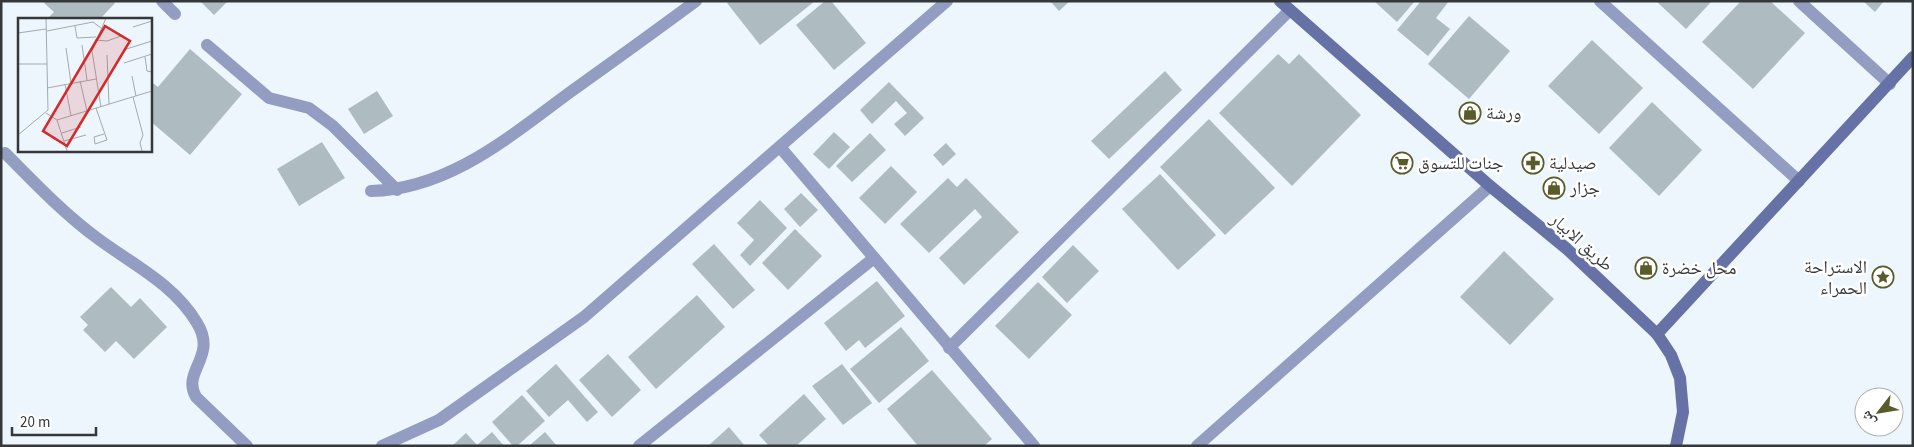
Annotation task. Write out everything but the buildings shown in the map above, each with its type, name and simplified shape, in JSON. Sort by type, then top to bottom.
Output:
[{"type":"main road","name":"طريق الابيار","points":[[1280,1],[1490,186],[1567,249],[1656,334],[1671,355],[1680,378],[1683,412],[1676,446]]},
{"type":"main road","points":[[1656,334],[1890,84],[1913,57]]},
{"type":"street","points":[[162,1],[175,14]]},
{"type":"street","points":[[371,191],[397,190],[417,186],[468,165],[696,1]]},
{"type":"street","points":[[382,446],[439,420],[584,317],[946,1]]},
{"type":"street","points":[[1600,1],[1799,180]]},
{"type":"street","points":[[1800,1],[1890,84]]},
{"type":"street","points":[[949,348],[1290,10]]},
{"type":"street","points":[[207,44],[269,98],[309,108],[334,126],[397,190]]},
{"type":"street","points":[[780,147],[1034,446]]},
{"type":"street","points":[[5,152],[67,214],[96,238],[168,287],[187,307],[200,328],[205,342],[201,362],[192,378],[192,389],[196,397],[247,446]]},
{"type":"street","points":[[1197,446],[1490,186]]},
{"type":"street","points":[[639,446],[874,258]]},
{"type":"place","name":"ورشة","points":[[1470,113]]},
{"type":"place","name":"جنات للتسوق","points":[[1402,163]]},
{"type":"place","name":"صيدلية","points":[[1533,163]]},
{"type":"place","name":"جزار","points":[[1554,188]]},
{"type":"place","name":"محل خضرة","points":[[1646,268]]},
{"type":"place","name":"الاستراحة الحمراء","points":[[1883,277]]}]
